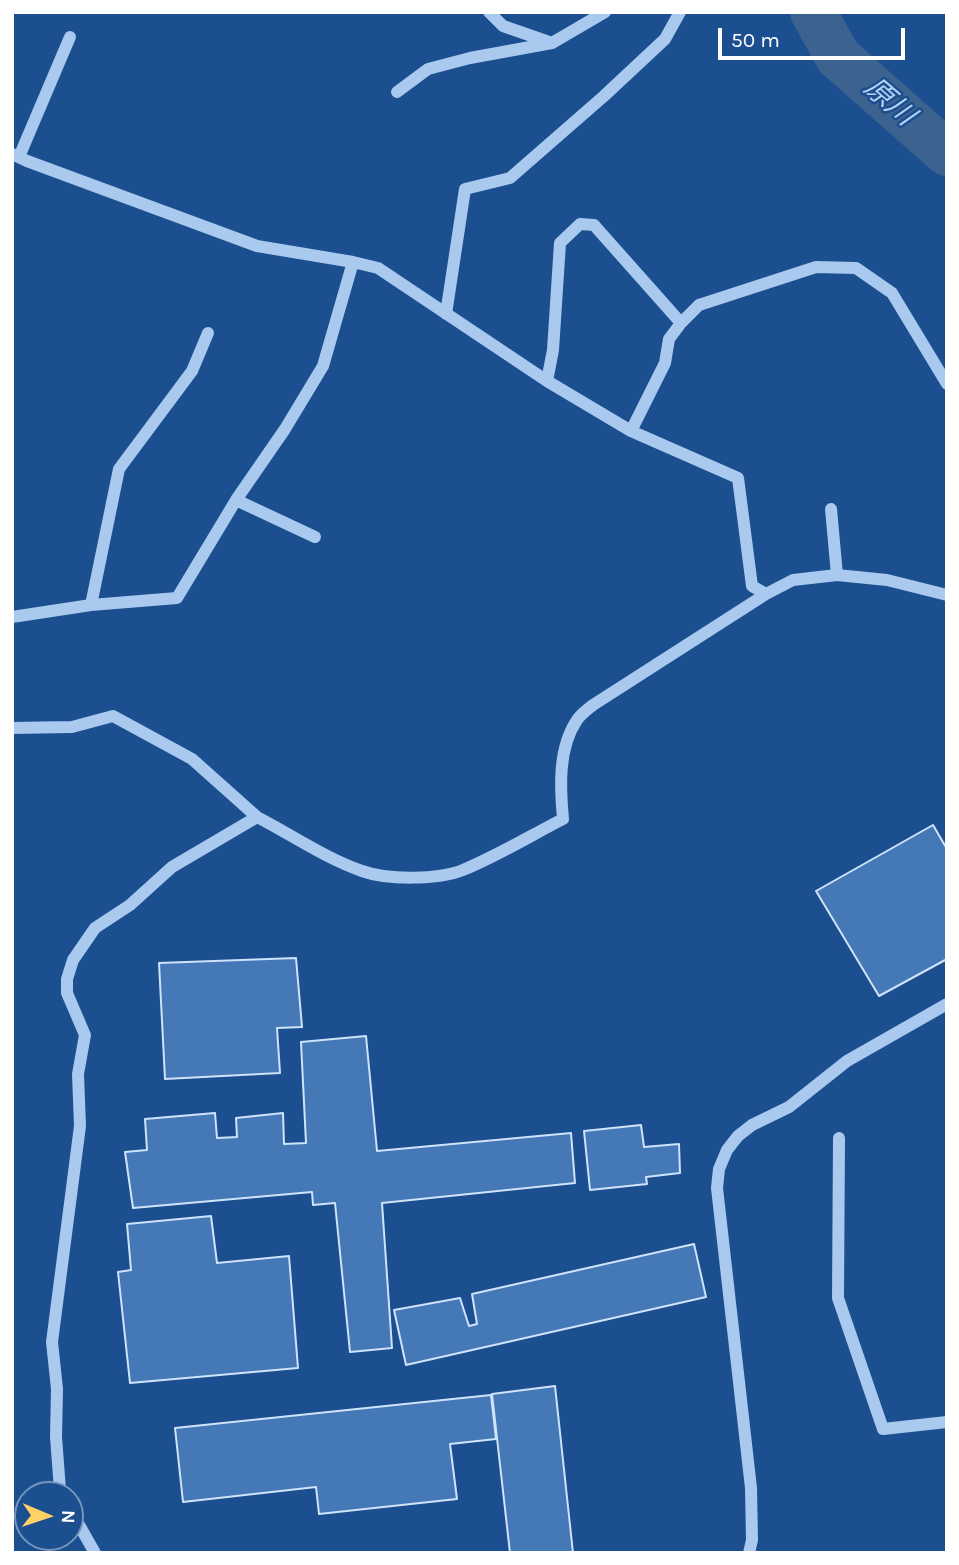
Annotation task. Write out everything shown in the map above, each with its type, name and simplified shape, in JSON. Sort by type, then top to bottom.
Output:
[{"type":"street","points":[[489,12],[503,26],[552,43]]},
{"type":"street","points":[[397,92],[428,69],[470,58],[552,43],[605,12]]},
{"type":"street","points":[[446,314],[466,189],[510,178],[665,39],[680,12]]},
{"type":"street","points":[[69,37],[16,155],[257,246],[378,268],[547,381],[631,431],[738,478],[752,586],[766,594]]},
{"type":"street","points":[[547,381],[553,350],[560,243],[580,224],[594,225],[681,323]]},
{"type":"street","points":[[12,617],[91,605],[177,598],[236,500],[285,429],[323,366],[353,262]]},
{"type":"street","points":[[631,431],[665,363],[669,340],[699,305],[816,267],[856,268],[892,293],[947,384]]},
{"type":"street","points":[[91,605],[118,468],[192,371],[208,333]]},
{"type":"street","points":[[236,500],[315,537]]},
{"type":"street","points":[[831,509],[837,575]]},
{"type":"street","points":[[12,728],[72,727],[113,716],[192,759],[257,817],[338,861],[364,872],[388,876],[414,877],[461,871],[563,819],[562,769],[566,743],[577,719],[593,705],[766,594],[793,580],[837,575],[887,580],[947,595]]},
{"type":"street","points":[[59,1481],[56,1437],[57,1389],[52,1342],[80,1126],[78,1074],[85,1035],[67,993],[67,979],[73,960],[94,928],[130,905],[172,867],[257,817]]},
{"type":"street","points":[[749,1553],[752,1539],[751,1488],[718,1188],[719,1169],[727,1150],[738,1136],[752,1125],[789,1107],[847,1060],[947,1004]]},
{"type":"street","points":[[839,1138],[838,1298],[883,1429],[947,1422]]},
{"type":"street","points":[[84,1534],[95,1553]]},
{"type":"building","points":[[933,825],[947,849],[947,959],[879,996],[816,891]]},
{"type":"building","points":[[296,958],[302,1027],[277,1028],[280,1073],[165,1079],[159,963]]},
{"type":"building","points":[[366,1036],[377,1151],[571,1133],[575,1183],[382,1203],[392,1348],[350,1352],[335,1203],[313,1205],[312,1192],[133,1208],[125,1152],[147,1150],[145,1119],[215,1113],[217,1138],[237,1137],[236,1118],[283,1113],[284,1144],[306,1143],[301,1042]]},
{"type":"building","points":[[641,1125],[644,1147],[679,1144],[680,1173],[646,1177],[647,1184],[590,1190],[584,1131]]},
{"type":"building","points":[[211,1216],[217,1263],[289,1256],[298,1368],[130,1383],[118,1272],[131,1270],[127,1224]]},
{"type":"building","points":[[694,1244],[706,1297],[406,1365],[394,1310],[460,1298],[469,1326],[477,1324],[472,1294]]},
{"type":"building","points":[[555,1386],[573,1553],[510,1553],[492,1394]]},
{"type":"building","points":[[491,1395],[496,1439],[450,1444],[457,1499],[319,1514],[316,1487],[183,1502],[175,1428]]},
{"type":"waterway","name":"原川","points":[[813,12],[838,57],[947,153]]}]
